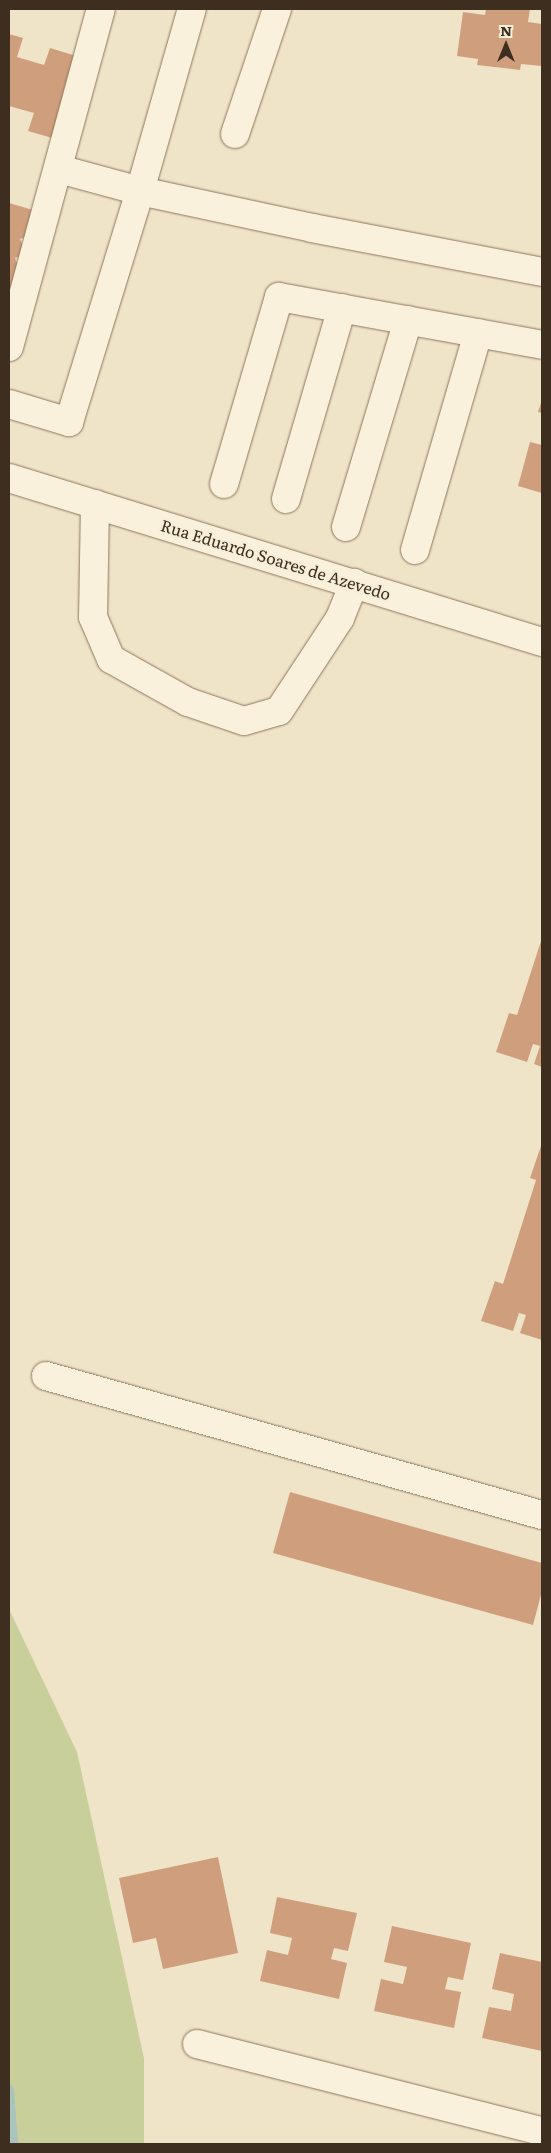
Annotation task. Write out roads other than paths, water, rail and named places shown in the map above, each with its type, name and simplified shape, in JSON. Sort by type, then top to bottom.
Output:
[{"type":"street","points":[[9,347],[101,9]]},
{"type":"street","points":[[9,404],[69,422],[140,191],[192,9]]},
{"type":"street","points":[[235,134],[277,9]]},
{"type":"street","points":[[59,169],[140,191],[542,272]]},
{"type":"street","points":[[224,484],[279,297],[542,345]]},
{"type":"street","points":[[286,499],[342,308]]},
{"type":"street","points":[[346,527],[408,320]]},
{"type":"street","points":[[415,550],[478,333]]},
{"type":"street","name":"Rua Eduardo Soares de Azevedo","points":[[9,478],[542,642]]},
{"type":"street","points":[[95,504],[93,617],[111,659],[188,702],[244,722],[279,711],[340,618],[354,583]]},
{"type":"street","points":[[46,1376],[542,1515]]},
{"type":"street","points":[[197,2044],[542,2131]]},
{"type":"waterway","points":[[9,2089],[13,2144]]}]
